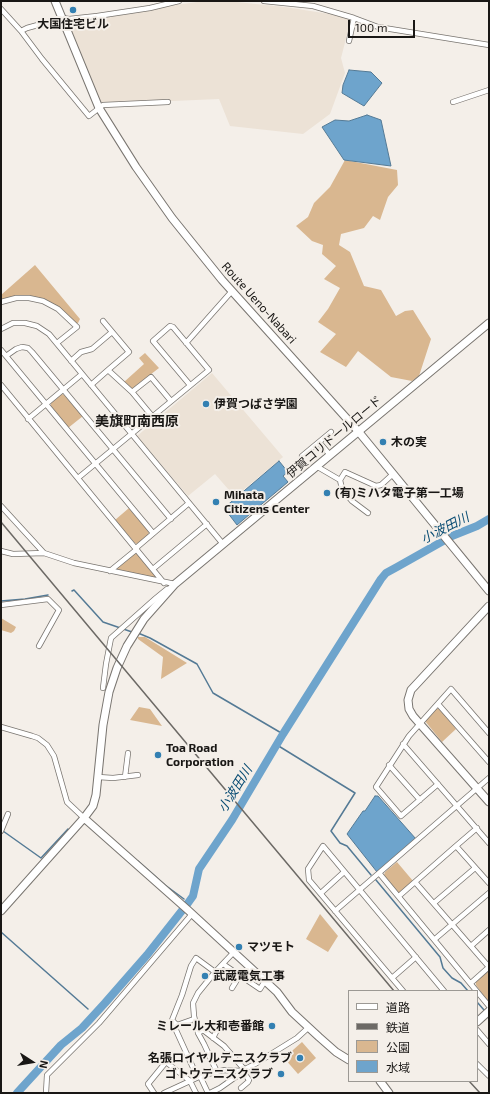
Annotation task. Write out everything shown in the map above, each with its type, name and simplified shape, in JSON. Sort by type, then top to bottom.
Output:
[{"type":"street","name":"Route Ueno-Nabari","points":[[55,1],[99,108],[136,168],[172,218],[232,291],[358,431],[489,591]]},
{"type":"street","points":[[21,31],[63,18],[150,8],[179,1]]},
{"type":"street","points":[[264,1],[313,6],[378,27],[489,45]]},
{"type":"street","points":[[1,8],[89,116],[103,105],[168,102]]},
{"type":"street","points":[[349,40],[354,18]]},
{"type":"street","points":[[453,102],[489,90]]},
{"type":"street","points":[[186,343],[232,291]]},
{"type":"street","points":[[1,302],[16,298],[29,298],[43,301],[58,308],[77,328],[57,343]]},
{"type":"street","points":[[91,385],[129,352],[103,321]]},
{"type":"street","points":[[1,329],[17,323],[34,324],[49,334],[223,544]]},
{"type":"street","name":"伊賀コリドールロード","points":[[1,911],[84,818],[95,802],[103,725],[109,692],[116,668],[134,632],[144,619],[175,584],[489,323]]},
{"type":"street","points":[[78,478],[209,370],[173,327],[170,326],[153,341],[190,385]]},
{"type":"street","points":[[71,361],[81,352],[92,349],[112,332]]},
{"type":"street","points":[[6,356],[18,347],[28,348],[171,518]]},
{"type":"street","points":[[1,350],[153,533]]},
{"type":"street","points":[[108,370],[132,392],[152,416]]},
{"type":"street","points":[[28,419],[82,374]]},
{"type":"street","points":[[132,392],[151,376],[171,401]]},
{"type":"street","points":[[1,386],[164,583]]},
{"type":"street","points":[[302,456],[331,432]]},
{"type":"street","points":[[319,442],[330,455]]},
{"type":"street","points":[[316,466],[340,480]]},
{"type":"street","points":[[368,513],[352,501],[342,489],[340,480],[345,472],[378,486],[393,474]]},
{"type":"street","points":[[110,571],[189,503]]},
{"type":"street","points":[[1,506],[44,554]]},
{"type":"street","points":[[153,569],[207,524]]},
{"type":"street","points":[[1,552],[13,554],[44,554],[74,563],[164,583],[175,584]]},
{"type":"street","points":[[103,688],[110,638],[156,598],[175,584]]},
{"type":"street","points":[[1,605],[48,599],[59,610],[39,646]]},
{"type":"street","points":[[489,606],[411,690],[408,700],[408,705],[411,712],[489,802]]},
{"type":"street","points":[[438,784],[401,816],[376,787],[403,744],[451,689],[489,733]]},
{"type":"street","points":[[438,704],[489,762]]},
{"type":"street","points":[[1,728],[38,738],[47,746],[54,756],[67,802],[277,992],[292,1012],[336,1052],[348,1059]]},
{"type":"street","points":[[403,744],[489,843]]},
{"type":"street","points":[[125,777],[128,753]]},
{"type":"street","points":[[389,765],[420,800]]},
{"type":"street","points":[[98,777],[113,778],[138,775]]},
{"type":"street","points":[[335,911],[489,778]]},
{"type":"street","points":[[1,831],[8,814]]},
{"type":"street","points":[[399,896],[477,828]]},
{"type":"street","points":[[402,990],[308,879],[308,869],[323,846],[443,990]]},
{"type":"street","points":[[456,846],[489,883]]},
{"type":"street","points":[[434,903],[475,868]]},
{"type":"street","points":[[321,893],[344,872]]},
{"type":"street","points":[[380,873],[476,990]]},
{"type":"street","points":[[415,882],[489,967],[471,983]]},
{"type":"street","points":[[435,939],[489,893]]},
{"type":"street","points":[[46,1093],[47,1074],[96,1026],[190,912]]},
{"type":"street","points":[[470,946],[489,930]]},
{"type":"street","points":[[217,1072],[198,1033],[194,1019],[193,1006],[194,1000],[215,972],[233,953]]},
{"type":"street","points":[[177,1024],[172,1020],[184,990],[191,966],[196,958],[215,972]]},
{"type":"street","points":[[392,978],[416,958]]},
{"type":"street","points":[[223,964],[260,989],[265,981]]},
{"type":"street","points":[[232,988],[240,975]]},
{"type":"street","points":[[478,992],[489,1006]]},
{"type":"street","points":[[478,1021],[489,1011]]},
{"type":"street","points":[[177,1024],[194,1019]]},
{"type":"street","points":[[177,1024],[175,1028],[195,1072],[200,1076],[209,1093],[220,1088],[237,1076],[242,1070]]},
{"type":"street","points":[[213,1038],[219,1026]]},
{"type":"street","points":[[164,1093],[174,1091],[200,1076],[225,1070],[242,1070],[255,1064],[297,1038],[309,1027]]},
{"type":"street","points":[[198,1033],[202,1030],[224,1046],[249,1080],[240,1088]]},
{"type":"street","points":[[478,1031],[489,1044]]},
{"type":"street","points":[[154,1093],[148,1084],[166,1062],[190,1081],[196,1093]]},
{"type":"street","points":[[478,1065],[489,1076]]},
{"type":"street","points":[[381,1082],[389,1093]]},
{"type":"shaded area","points":[[204,1],[227,1],[285,7],[336,15],[351,19],[341,58],[345,73],[330,114],[303,134],[230,126],[219,99],[103,104],[99,100],[69,24],[69,20]]},
{"type":"shaded area","name":"伊賀つばさ学園","points":[[212,373],[283,457],[235,497],[215,474],[188,496],[137,436]]},
{"type":"green space","points":[[345,160],[397,170],[398,185],[388,197],[380,220],[373,216],[364,228],[341,234],[339,245],[350,252],[364,286],[381,290],[396,316],[405,311],[413,310],[431,339],[419,376],[412,381],[391,377],[358,351],[346,367],[320,352],[336,334],[318,322],[328,309],[340,288],[324,279],[336,266],[322,254],[323,245],[312,241],[296,226],[308,217],[314,203],[330,187]]},
{"type":"green space","points":[[35,265],[80,319],[78,323],[75,323],[59,307],[40,298],[1,300],[1,295]]},
{"type":"green space","points":[[145,353],[159,368],[133,388],[130,388],[124,382],[144,364],[139,358]]},
{"type":"green space","points":[[62,394],[83,416],[68,428],[51,406],[51,403]]},
{"type":"green space","points":[[129,508],[149,532],[148,535],[137,544],[115,520]]},
{"type":"green space","points":[[134,553],[138,554],[156,579],[116,571],[115,569]]},
{"type":"green space","points":[[1,618],[16,627],[14,631],[11,633],[1,630]]},
{"type":"green space","points":[[138,637],[145,637],[187,663],[161,679],[163,657],[138,639]]},
{"type":"green space","points":[[139,707],[150,709],[162,726],[130,720]]},
{"type":"green space","points":[[436,709],[440,709],[456,729],[442,742],[425,721]]},
{"type":"green space","points":[[397,862],[413,881],[400,892],[398,892],[384,875],[385,872]]},
{"type":"green space","points":[[320,914],[338,936],[328,952],[306,939]]},
{"type":"green space","points":[[488,971],[489,1003],[476,985],[476,982]]},
{"type":"green space","name":"名張ロイヤルテニスクラブ","points":[[302,1042],[316,1058],[298,1074],[284,1058]]},
{"type":"water","points":[[349,70],[371,72],[382,83],[364,106],[342,93],[343,85]]},
{"type":"water","points":[[367,115],[381,120],[391,166],[344,160],[322,127],[335,120],[349,121]]},
{"type":"water","points":[[279,461],[288,472],[283,476],[288,482],[237,525],[224,508]]},
{"type":"water","points":[[375,796],[378,796],[416,839],[377,872],[347,834]]},
{"type":"waterway","name":"小波田川","points":[[17,1093],[61,1045],[82,1028],[105,1003],[147,955],[193,896],[199,869],[232,820],[283,734],[381,579],[386,573],[452,536],[477,526],[489,519]]},
{"type":"waterway","points":[[72,591],[74,590],[103,622],[132,632]]},
{"type":"waterway","points":[[1,601],[48,595]]},
{"type":"waterway","points":[[138,633],[197,664],[213,693],[283,734]]},
{"type":"waterway","points":[[277,745],[355,793],[331,831],[340,843],[347,846],[371,875]]},
{"type":"waterway","points":[[3,831],[41,858],[68,829]]},
{"type":"waterway","points":[[138,861],[165,885],[184,899]]},
{"type":"waterway","points":[[376,880],[440,957],[443,968],[452,978],[461,983],[467,990]]},
{"type":"waterway","points":[[1,932],[88,1009]]},
{"type":"waterway","points":[[478,1003],[484,1010]]},
{"type":"railway","points":[[1,522],[393,990]]},
{"type":"railway","points":[[470,1082],[480,1093]]},
{"type":"place","name":"大国住宅ビル","points":[[73,10]]},
{"type":"place","name":"伊賀つばさ学園","points":[[206,404]]},
{"type":"place","name":"木の実","points":[[383,442]]},
{"type":"place","name":"(有)ミハタ電子第一工場","points":[[327,493]]},
{"type":"place","name":"Mihata Citizens Center","points":[[216,502]]},
{"type":"place","name":"Toa Road Corporation","points":[[158,755]]},
{"type":"place","name":"マツモト","points":[[239,947]]},
{"type":"place","name":"武蔵電気工事","points":[[205,976]]},
{"type":"place","name":"ミレール大和壱番館","points":[[272,1026]]},
{"type":"place","name":"名張ロイヤルテニスクラブ","points":[[300,1058]]},
{"type":"place","name":"ゴトウテニスクラブ","points":[[281,1074]]},
{"type":"district","name":"美旗町南西原","points":[[137,421]]}]
